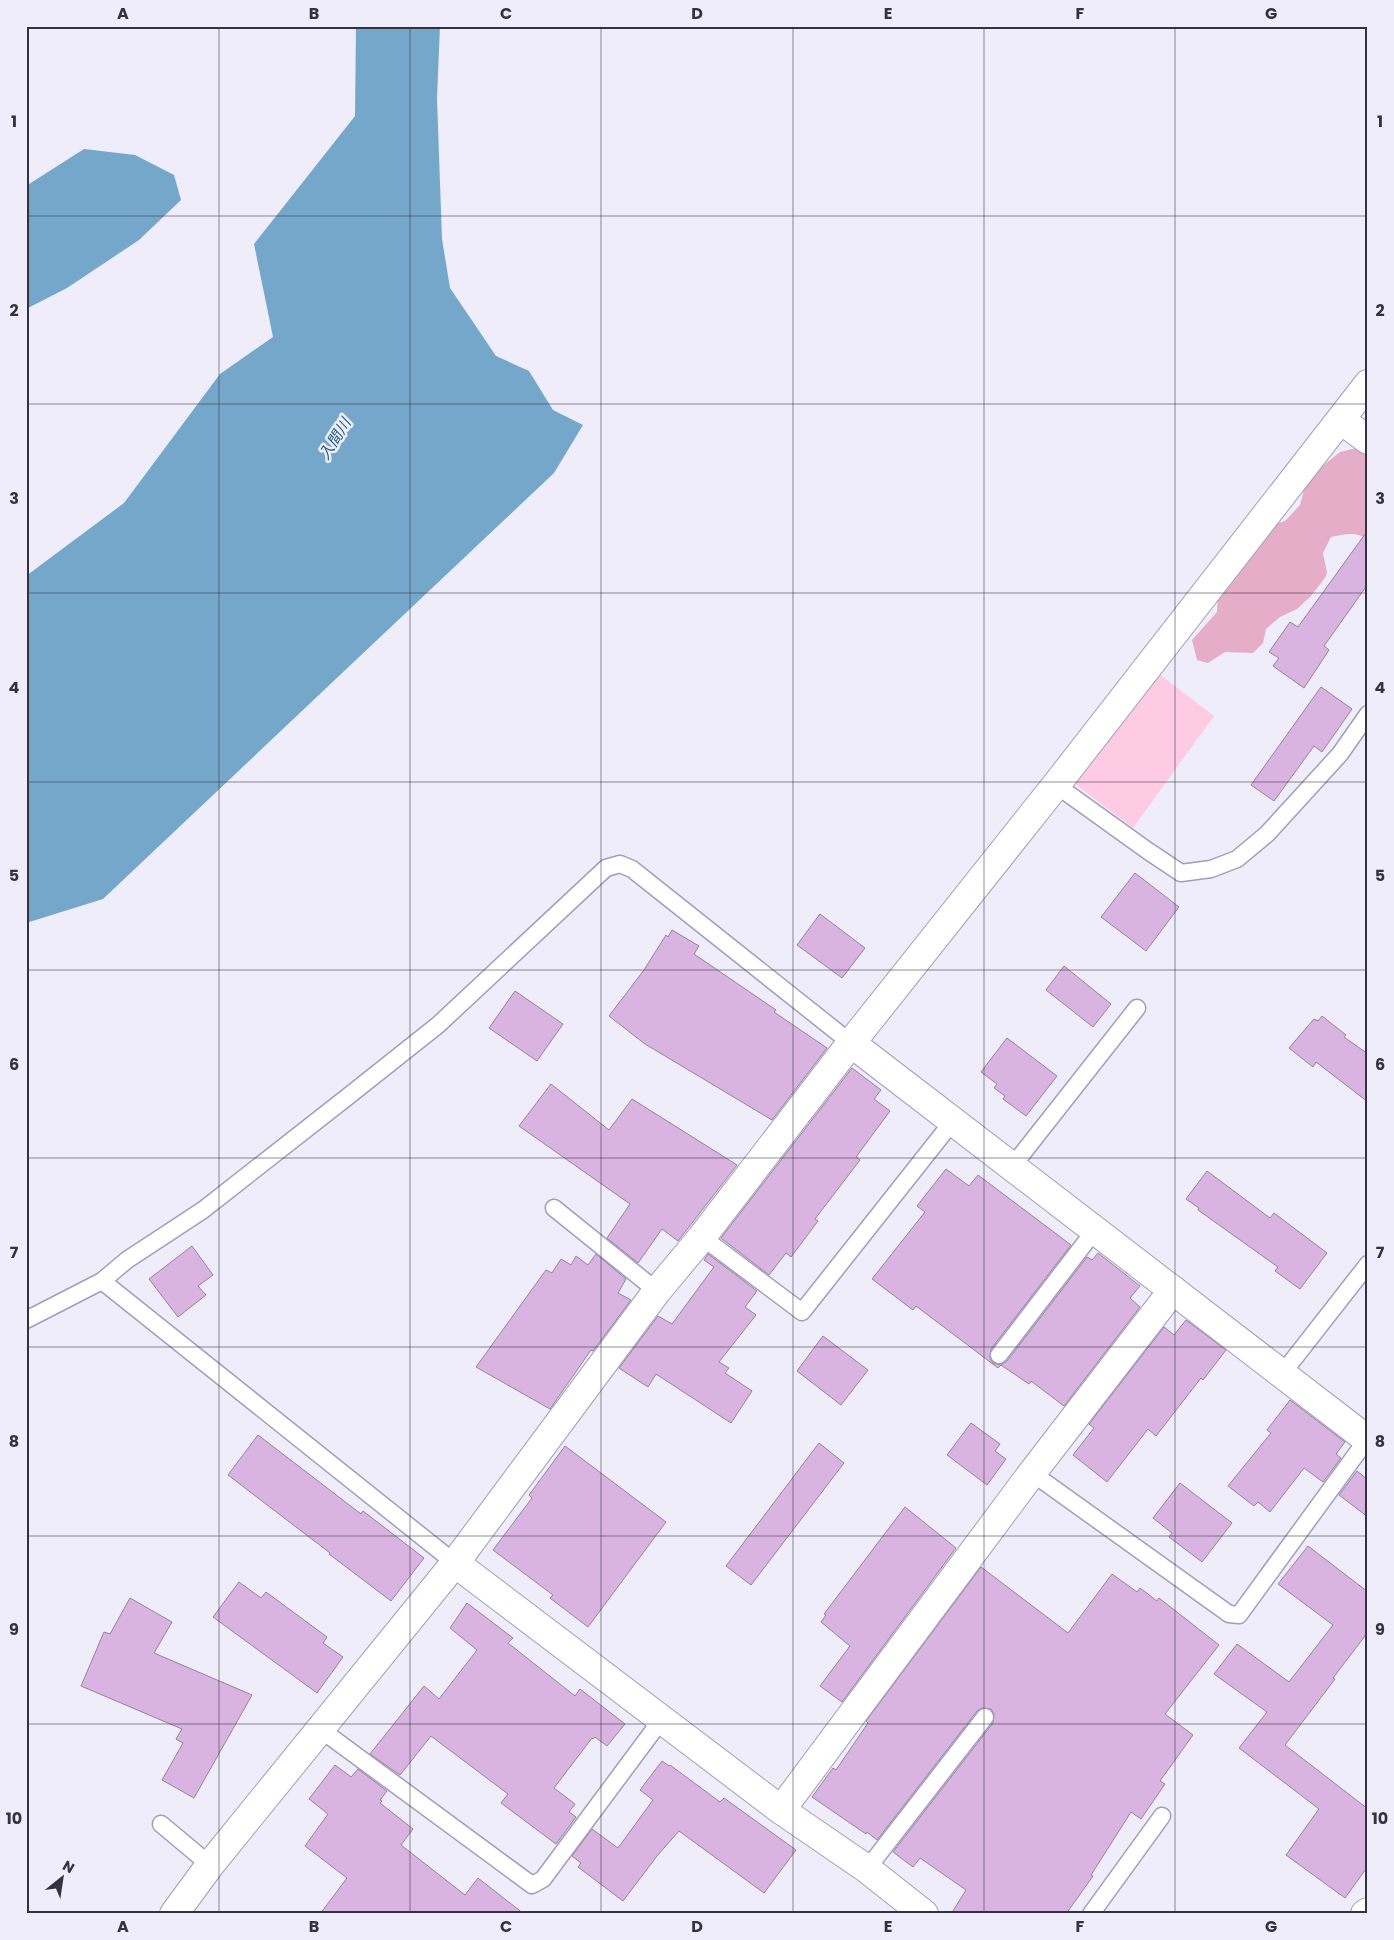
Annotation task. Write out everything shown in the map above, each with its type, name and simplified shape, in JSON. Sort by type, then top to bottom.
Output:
[{"type":"street","points":[[174,1914],[210,1865],[455,1563],[657,1291],[1056,785],[1368,384]]},
{"type":"street","points":[[1341,420],[1368,440]]},
{"type":"street","points":[[851,1043],[1011,1168],[1095,1230],[1367,1439]]},
{"type":"street","points":[[781,1810],[1032,1473],[1173,1290]]},
{"type":"street","points":[[455,1563],[781,1810],[867,1869],[924,1914]]},
{"type":"lane","points":[[1056,785],[1148,852],[1181,873],[1211,869],[1237,859],[1267,834],[1340,754],[1368,714]]},
{"type":"lane","points":[[26,1320],[102,1281],[127,1260],[203,1210],[438,1025],[606,868],[620,864],[632,869],[851,1043]]},
{"type":"lane","points":[[1011,1168],[1137,1008]]},
{"type":"lane","points":[[702,1236],[802,1312],[953,1121]]},
{"type":"lane","points":[[554,1208],[657,1291]]},
{"type":"lane","points":[[999,1355],[1095,1230]]},
{"type":"lane","points":[[1282,1374],[1368,1264]]},
{"type":"lane","points":[[102,1281],[455,1563]]},
{"type":"lane","points":[[1032,1473],[1229,1614],[1239,1616],[1367,1439]]},
{"type":"lane","points":[[867,1869],[985,1717]]},
{"type":"lane","points":[[320,1728],[532,1885],[543,1880],[662,1719]]},
{"type":"lane","points":[[1092,1914],[1162,1816]]},
{"type":"lane","points":[[161,1824],[210,1865]]},
{"type":"shaded area","points":[[1356,448],[1368,455],[1368,540],[1355,534],[1331,537],[1323,553],[1327,573],[1325,578],[1310,597],[1297,609],[1280,617],[1266,629],[1263,643],[1253,653],[1225,652],[1208,663],[1197,660],[1192,640],[1217,612],[1218,596],[1270,526],[1285,521],[1300,505],[1304,490],[1314,473],[1340,452]]},
{"type":"shaded area","points":[[1159,674],[1214,716],[1133,828],[1074,783]]},
{"type":"water","name":"入間川","points":[[356,26],[440,26],[437,98],[442,239],[450,288],[496,356],[529,371],[553,410],[583,425],[554,473],[103,899],[26,923],[26,576],[124,503],[220,374],[273,337],[254,244],[355,116]]},
{"type":"water","points":[[84,149],[135,155],[174,175],[181,200],[139,240],[67,288],[26,309],[26,186]]},
{"type":"building","points":[[1368,530],[1368,584],[1324,646],[1329,650],[1304,688],[1273,666],[1279,658],[1269,652],[1290,622],[1298,627]]},
{"type":"building","points":[[1321,687],[1352,709],[1322,752],[1314,746],[1274,801],[1251,785]]},
{"type":"building","points":[[1135,873],[1179,907],[1146,951],[1101,917]]},
{"type":"building","points":[[820,914],[865,948],[842,978],[797,945]]},
{"type":"building","points":[[672,930],[699,946],[694,954],[776,1010],[774,1012],[827,1048],[772,1120],[645,1044],[609,1016],[644,970],[666,935],[668,937]]},
{"type":"building","points":[[1064,966],[1111,1004],[1093,1027],[1046,990]]},
{"type":"building","points":[[515,991],[563,1024],[537,1061],[489,1028]]},
{"type":"building","points":[[1322,1016],[1346,1035],[1344,1037],[1368,1054],[1368,1102],[1316,1062],[1313,1067],[1289,1048],[1314,1019],[1318,1021]]},
{"type":"building","points":[[1007,1038],[1057,1076],[1026,1116],[1003,1099],[1005,1096],[994,1088],[997,1084],[981,1072]]},
{"type":"building","points":[[852,1068],[881,1090],[874,1099],[890,1111],[856,1157],[860,1160],[815,1219],[818,1221],[791,1257],[786,1253],[769,1275],[721,1238]]},
{"type":"building","points":[[551,1084],[609,1130],[632,1099],[737,1165],[678,1241],[662,1229],[638,1263],[607,1238],[630,1204],[519,1126]]},
{"type":"building","points":[[946,1169],[969,1186],[978,1175],[1071,1245],[991,1349],[990,1358],[993,1363],[1001,1365],[998,1368],[916,1306],[913,1310],[872,1279],[925,1212],[917,1206]]},
{"type":"building","points":[[1207,1171],[1270,1218],[1274,1213],[1327,1253],[1300,1289],[1275,1271],[1278,1267],[1198,1210],[1199,1208],[1186,1199]]},
{"type":"building","points":[[192,1246],[213,1275],[198,1286],[206,1295],[178,1317],[149,1279]]},
{"type":"building","points":[[1098,1253],[1140,1286],[1130,1298],[1140,1307],[1064,1406],[1031,1381],[1029,1384],[1001,1365],[1007,1361],[1087,1257],[1092,1260]]},
{"type":"building","points":[[596,1254],[626,1279],[618,1293],[631,1300],[593,1351],[591,1350],[550,1409],[476,1367],[546,1270],[552,1273],[561,1259],[571,1265],[576,1256],[588,1265]]},
{"type":"building","points":[[708,1254],[757,1291],[745,1307],[756,1315],[719,1362],[729,1368],[725,1373],[752,1391],[731,1423],[656,1374],[648,1387],[619,1368],[658,1316],[672,1324],[714,1267],[704,1260]]},
{"type":"building","points":[[1186,1320],[1226,1350],[1203,1380],[1201,1378],[1156,1436],[1148,1429],[1107,1482],[1073,1455],[1094,1428],[1089,1424],[1164,1327],[1174,1335]]},
{"type":"building","points":[[823,1336],[868,1370],[841,1405],[797,1371]]},
{"type":"building","points":[[1290,1400],[1345,1442],[1336,1454],[1341,1458],[1323,1482],[1304,1468],[1270,1512],[1258,1502],[1254,1506],[1228,1486],[1271,1433],[1267,1430]]},
{"type":"building","points":[[971,1423],[1000,1444],[995,1451],[1006,1459],[987,1485],[947,1455]]},
{"type":"building","points":[[258,1435],[361,1514],[363,1511],[424,1558],[391,1601],[228,1475]]},
{"type":"building","points":[[819,1443],[844,1463],[751,1585],[726,1566]]},
{"type":"building","points":[[565,1446],[666,1522],[588,1627],[550,1598],[553,1595],[493,1550],[532,1498],[529,1495]]},
{"type":"building","points":[[1357,1471],[1368,1480],[1368,1517],[1339,1495]]},
{"type":"building","points":[[1180,1483],[1232,1523],[1202,1562],[1169,1537],[1172,1533],[1153,1518]]},
{"type":"building","points":[[905,1507],[956,1548],[842,1702],[820,1686],[850,1646],[821,1622],[826,1615],[824,1614]]},
{"type":"building","points":[[1308,1546],[1368,1592],[1368,1632],[1285,1745],[1368,1809],[1368,1866],[1345,1898],[1286,1855],[1319,1809],[1239,1748],[1267,1712],[1214,1674],[1237,1644],[1289,1682],[1333,1625],[1278,1584]]},
{"type":"building","points":[[981,1567],[1068,1633],[1112,1574],[1137,1592],[1140,1588],[1157,1601],[1159,1598],[1219,1645],[1165,1714],[1193,1735],[1160,1781],[1165,1784],[1141,1819],[1131,1812],[1091,1875],[1093,1876],[1066,1914],[951,1914],[966,1890],[920,1858],[913,1867],[893,1852],[993,1723],[994,1714],[991,1709],[982,1708],[977,1711],[877,1840],[812,1797],[833,1768],[836,1770],[868,1723],[866,1721]]},
{"type":"building","points":[[239,1582],[261,1598],[266,1592],[327,1637],[323,1643],[343,1657],[317,1693],[213,1617]]},
{"type":"building","points":[[130,1598],[172,1622],[154,1653],[252,1695],[194,1798],[162,1780],[183,1743],[176,1739],[182,1729],[81,1686],[104,1632],[110,1634]]},
{"type":"building","points":[[467,1603],[513,1638],[508,1643],[575,1696],[580,1689],[625,1724],[607,1746],[595,1737],[592,1738],[554,1788],[575,1804],[569,1812],[576,1817],[556,1844],[501,1803],[508,1794],[431,1736],[400,1775],[370,1754],[424,1686],[439,1699],[477,1650],[450,1628]]},
{"type":"building","points":[[662,1761],[720,1802],[724,1798],[796,1850],[764,1893],[679,1831],[657,1856],[623,1901],[578,1867],[581,1863],[572,1856],[592,1829],[618,1848],[653,1800],[640,1790]]},
{"type":"building","points":[[335,1765],[351,1777],[358,1769],[387,1791],[380,1800],[382,1801],[380,1803],[413,1829],[401,1845],[465,1895],[478,1878],[524,1914],[320,1914],[347,1878],[305,1846],[328,1814],[309,1799]]}]
